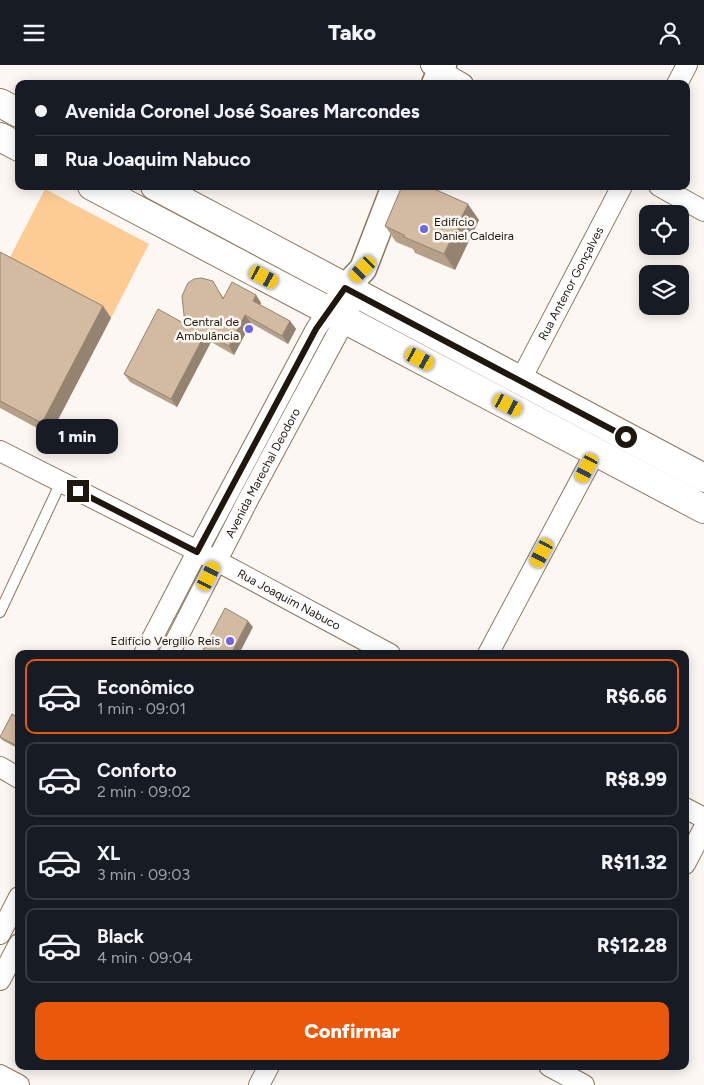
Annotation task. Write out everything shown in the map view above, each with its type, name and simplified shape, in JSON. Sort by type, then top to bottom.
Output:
[{"type":"main road","points":[[0,103],[15,111]]},
{"type":"main road","points":[[0,137],[15,145]]},
{"type":"main road","points":[[102,190],[704,509]]},
{"type":"main road","points":[[162,190],[704,478]]},
{"type":"main road","points":[[605,456],[626,437]]},
{"type":"street","points":[[679,80],[687,65]]},
{"type":"street","points":[[437,71],[456,80]]},
{"type":"street","points":[[350,290],[363,269],[393,190]]},
{"type":"street","name":"Rua Antenor Gonçalves","points":[[520,381],[620,190]]},
{"type":"street","points":[[666,190],[704,211]]},
{"type":"street","name":"Avenida Marechal Deodoro","points":[[171,650],[350,290]]},
{"type":"street","name":"Avenida Marechal Deodoro","points":[[146,650],[316,329],[337,314]]},
{"type":"street","name":"Rua Joaquim Nabuco","points":[[0,451],[216,561],[383,650]]},
{"type":"street","points":[[490,650],[605,456]]},
{"type":"street","points":[[0,767],[15,776]]},
{"type":"street","points":[[689,810],[704,818]]},
{"type":"street","points":[[689,856],[704,828]]},
{"type":"street","points":[[0,934],[15,905]]},
{"type":"street","points":[[0,980],[15,952]]},
{"type":"street","points":[[259,1085],[267,1070]]},
{"type":"street","points":[[557,1070],[575,1079]]},
{"type":"street","points":[[0,1075],[19,1085]]},
{"type":"lane","points":[[0,613],[61,482]]},
{"type":"shaded area","points":[[44,190],[149,244],[111,318],[7,263]]},
{"type":"building","name":"Edifício Daniel Caldeira","points":[[400,190],[436,190],[468,204],[444,254],[404,237],[404,235],[385,226]]},
{"type":"building","points":[[0,252],[103,306],[42,423],[0,401]]},
{"type":"building","points":[[201,278],[213,281],[223,299],[232,282],[256,295],[253,301],[290,321],[282,336],[245,315],[229,346],[205,334],[171,399],[124,374],[158,309],[185,324],[182,296],[188,283],[194,279]]},
{"type":"building","name":"Edifício Vergílio Reis","points":[[225,608],[248,621],[233,650],[203,650]]},
{"type":"building","points":[[12,714],[15,716],[15,745],[0,737]]},
{"type":"place","name":"Edifício Daniel Caldeira","points":[[424,229]]},
{"type":"place","name":"Central de Ambulância","points":[[249,329]]},
{"type":"place","name":"Edifício Vergílio Reis","points":[[230,641]]},
{"type":"route","points":[[78,491],[197,552],[316,329],[345,288],[626,437]]}]
